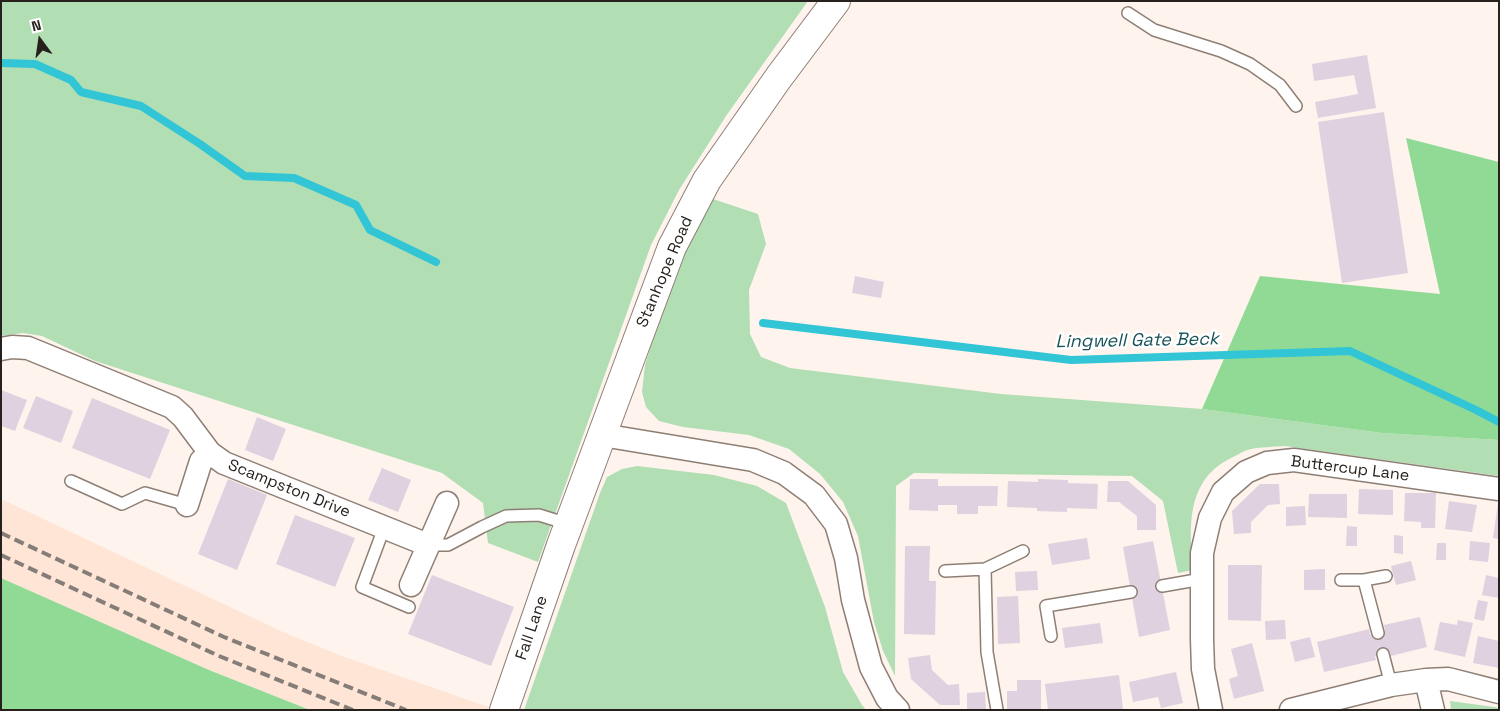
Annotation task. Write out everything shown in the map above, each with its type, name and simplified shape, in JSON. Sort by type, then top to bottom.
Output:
[{"type":"street","name":"Stanhope Road","points":[[564,535],[672,247],[707,180],[779,77],[836,1]]},
{"type":"street","name":"Scampston Drive","points":[[1,349],[12,347],[28,348],[172,408],[183,417],[210,453],[224,463],[428,546]]},
{"type":"street","points":[[602,435],[753,460],[784,473],[814,495],[836,524],[846,558],[853,600],[872,667],[888,698],[898,710]]},
{"type":"street","points":[[188,505],[201,461],[210,453]]},
{"type":"street","name":"Buttercup Lane","points":[[1211,710],[1203,669],[1202,553],[1210,518],[1223,492],[1246,472],[1267,463],[1294,460],[1499,488]]},
{"type":"street","points":[[411,585],[447,503]]},
{"type":"street","name":"Fall Lane","points":[[504,710],[564,535]]},
{"type":"street","points":[[1291,710],[1391,685],[1426,680],[1448,679],[1499,692]]},
{"type":"street","points":[[1426,680],[1433,710]]},
{"type":"lane","points":[[1128,13],[1154,30],[1221,51],[1250,64],[1280,85],[1296,106]]},
{"type":"lane","points":[[71,482],[122,504],[145,493],[188,505]]},
{"type":"lane","points":[[428,546],[448,545],[506,516],[539,515],[564,535]]},
{"type":"lane","points":[[384,528],[362,588],[409,607]]},
{"type":"lane","points":[[945,571],[985,569],[1023,551]]},
{"type":"lane","points":[[985,569],[987,652],[997,710]]},
{"type":"lane","points":[[1341,580],[1364,580],[1386,576]]},
{"type":"lane","points":[[1162,586],[1202,579]]},
{"type":"lane","points":[[1364,580],[1378,633]]},
{"type":"lane","points":[[1051,636],[1046,606],[1131,592]]},
{"type":"lane","points":[[1383,654],[1391,685]]},
{"type":"shaded area","points":[[1,499],[283,632],[339,655],[497,710],[310,710],[209,670],[1,578]]},
{"type":"green space","points":[[1,1],[808,1],[726,116],[679,190],[651,245],[538,562],[488,543],[483,503],[442,473],[95,361],[42,336],[23,333],[1,336]]},
{"type":"green space","points":[[1406,138],[1499,162],[1499,440],[1382,433],[1202,409],[1260,276],[1440,294]]},
{"type":"green space","points":[[713,199],[758,214],[766,244],[749,290],[750,334],[761,357],[790,368],[1001,394],[1202,409],[1382,433],[1499,440],[1499,476],[1285,446],[1244,451],[1218,466],[1206,478],[1194,505],[1191,536],[1193,570],[1178,573],[1163,501],[1132,476],[914,473],[896,486],[895,676],[883,651],[874,622],[858,536],[843,502],[820,474],[789,449],[749,435],[683,427],[659,421],[646,407],[642,392],[645,365],[655,332],[683,257]]},
{"type":"green space","points":[[637,466],[714,475],[757,486],[786,503],[825,607],[843,672],[866,710],[524,710],[607,477],[622,469]]},
{"type":"green space","points":[[1,578],[209,670],[310,710],[1,710]]},
{"type":"green space","points":[[1450,701],[1494,707],[1499,708],[1499,710],[1451,710]]},
{"type":"building","points":[[1367,55],[1376,108],[1318,118],[1315,102],[1358,94],[1354,75],[1314,81],[1312,64]]},
{"type":"building","points":[[1384,112],[1408,273],[1342,283],[1318,122]]},
{"type":"building","points":[[855,276],[884,282],[881,298],[852,293]]},
{"type":"building","points":[[1,390],[27,400],[15,431],[1,426]]},
{"type":"building","points":[[36,396],[73,411],[61,443],[23,428]]},
{"type":"building","points":[[92,398],[170,430],[150,479],[72,448]]},
{"type":"building","points":[[257,417],[286,429],[273,461],[245,450]]},
{"type":"building","points":[[382,468],[411,480],[398,512],[368,500]]},
{"type":"building","points":[[228,479],[267,495],[237,570],[198,554]]},
{"type":"building","points":[[910,479],[938,479],[938,486],[998,486],[997,506],[978,506],[978,514],[957,514],[957,505],[938,505],[938,511],[909,510]]},
{"type":"building","points":[[1038,479],[1098,484],[1097,509],[1067,508],[1067,512],[1007,507],[1008,481],[1038,482]]},
{"type":"building","points":[[1108,481],[1128,481],[1156,505],[1156,530],[1137,530],[1137,516],[1119,502],[1107,502]]},
{"type":"building","points":[[1260,484],[1279,484],[1280,504],[1268,505],[1251,522],[1251,533],[1234,534],[1232,511]]},
{"type":"building","points":[[1359,489],[1393,490],[1393,515],[1358,514]]},
{"type":"building","points":[[1405,493],[1436,493],[1435,528],[1421,528],[1421,522],[1404,521]]},
{"type":"building","points":[[1309,494],[1347,494],[1347,518],[1308,517]]},
{"type":"building","points":[[1449,501],[1477,505],[1472,532],[1445,529]]},
{"type":"building","points":[[1499,503],[1499,539],[1493,538]]},
{"type":"building","points":[[1305,506],[1306,525],[1286,526],[1286,507]]},
{"type":"building","points":[[295,515],[355,538],[335,587],[276,564]]},
{"type":"building","points":[[1347,526],[1357,527],[1357,546],[1346,546]]},
{"type":"building","points":[[1394,535],[1403,536],[1403,554],[1394,553]]},
{"type":"building","points":[[1087,538],[1090,559],[1052,565],[1048,544]]},
{"type":"building","points":[[1153,541],[1170,630],[1139,637],[1123,547]]},
{"type":"building","points":[[1470,541],[1490,543],[1488,562],[1469,560]]},
{"type":"building","points":[[1437,543],[1446,543],[1446,560],[1436,560]]},
{"type":"building","points":[[905,546],[930,546],[929,581],[936,581],[935,635],[904,634]]},
{"type":"building","points":[[1411,561],[1416,580],[1396,585],[1391,566]]},
{"type":"building","points":[[1228,565],[1262,565],[1261,621],[1228,620]]},
{"type":"building","points":[[1325,569],[1325,590],[1304,590],[1304,570]]},
{"type":"building","points":[[1037,571],[1038,590],[1016,591],[1015,572]]},
{"type":"building","points":[[432,575],[514,607],[491,666],[408,634]]},
{"type":"building","points":[[1486,575],[1499,578],[1499,598],[1482,595]]},
{"type":"building","points":[[1018,596],[1020,643],[998,644],[997,597]]},
{"type":"building","points":[[1478,600],[1488,602],[1484,621],[1474,619]]},
{"type":"building","points":[[1420,617],[1427,647],[1391,656],[1390,652],[1375,656],[1376,660],[1324,672],[1317,642],[1369,629],[1370,635],[1385,631],[1384,625]]},
{"type":"building","points":[[1285,620],[1286,639],[1266,640],[1265,621]]},
{"type":"building","points":[[1458,620],[1473,623],[1465,657],[1434,650],[1440,622],[1457,625]]},
{"type":"building","points":[[1100,623],[1103,643],[1065,648],[1062,628]]},
{"type":"building","points":[[1478,636],[1499,641],[1499,668],[1473,663]]},
{"type":"building","points":[[1310,637],[1315,657],[1295,662],[1290,642]]},
{"type":"building","points":[[1252,643],[1264,691],[1234,699],[1229,679],[1238,676],[1231,649]]},
{"type":"building","points":[[930,655],[932,670],[948,685],[959,684],[960,705],[940,705],[911,679],[908,658]]},
{"type":"building","points":[[1176,672],[1183,703],[1161,708],[1158,697],[1133,702],[1129,682]]},
{"type":"building","points":[[1119,675],[1123,709],[1048,710],[1045,684]]},
{"type":"building","points":[[1017,680],[1041,680],[1041,710],[1007,710],[1007,691],[1017,691]]},
{"type":"building","points":[[985,692],[986,710],[967,710],[967,693]]},
{"type":"waterway","points":[[1,63],[35,64],[71,80],[81,92],[141,106],[245,176],[294,178],[356,205],[370,230],[436,262]]},
{"type":"waterway","name":"Lingwell Gate Beck","points":[[763,323],[1071,360],[1350,351],[1499,422]]},
{"type":"railway","points":[[1,533],[224,637],[406,710]]},
{"type":"railway","points":[[1,555],[219,656],[353,710]]}]
